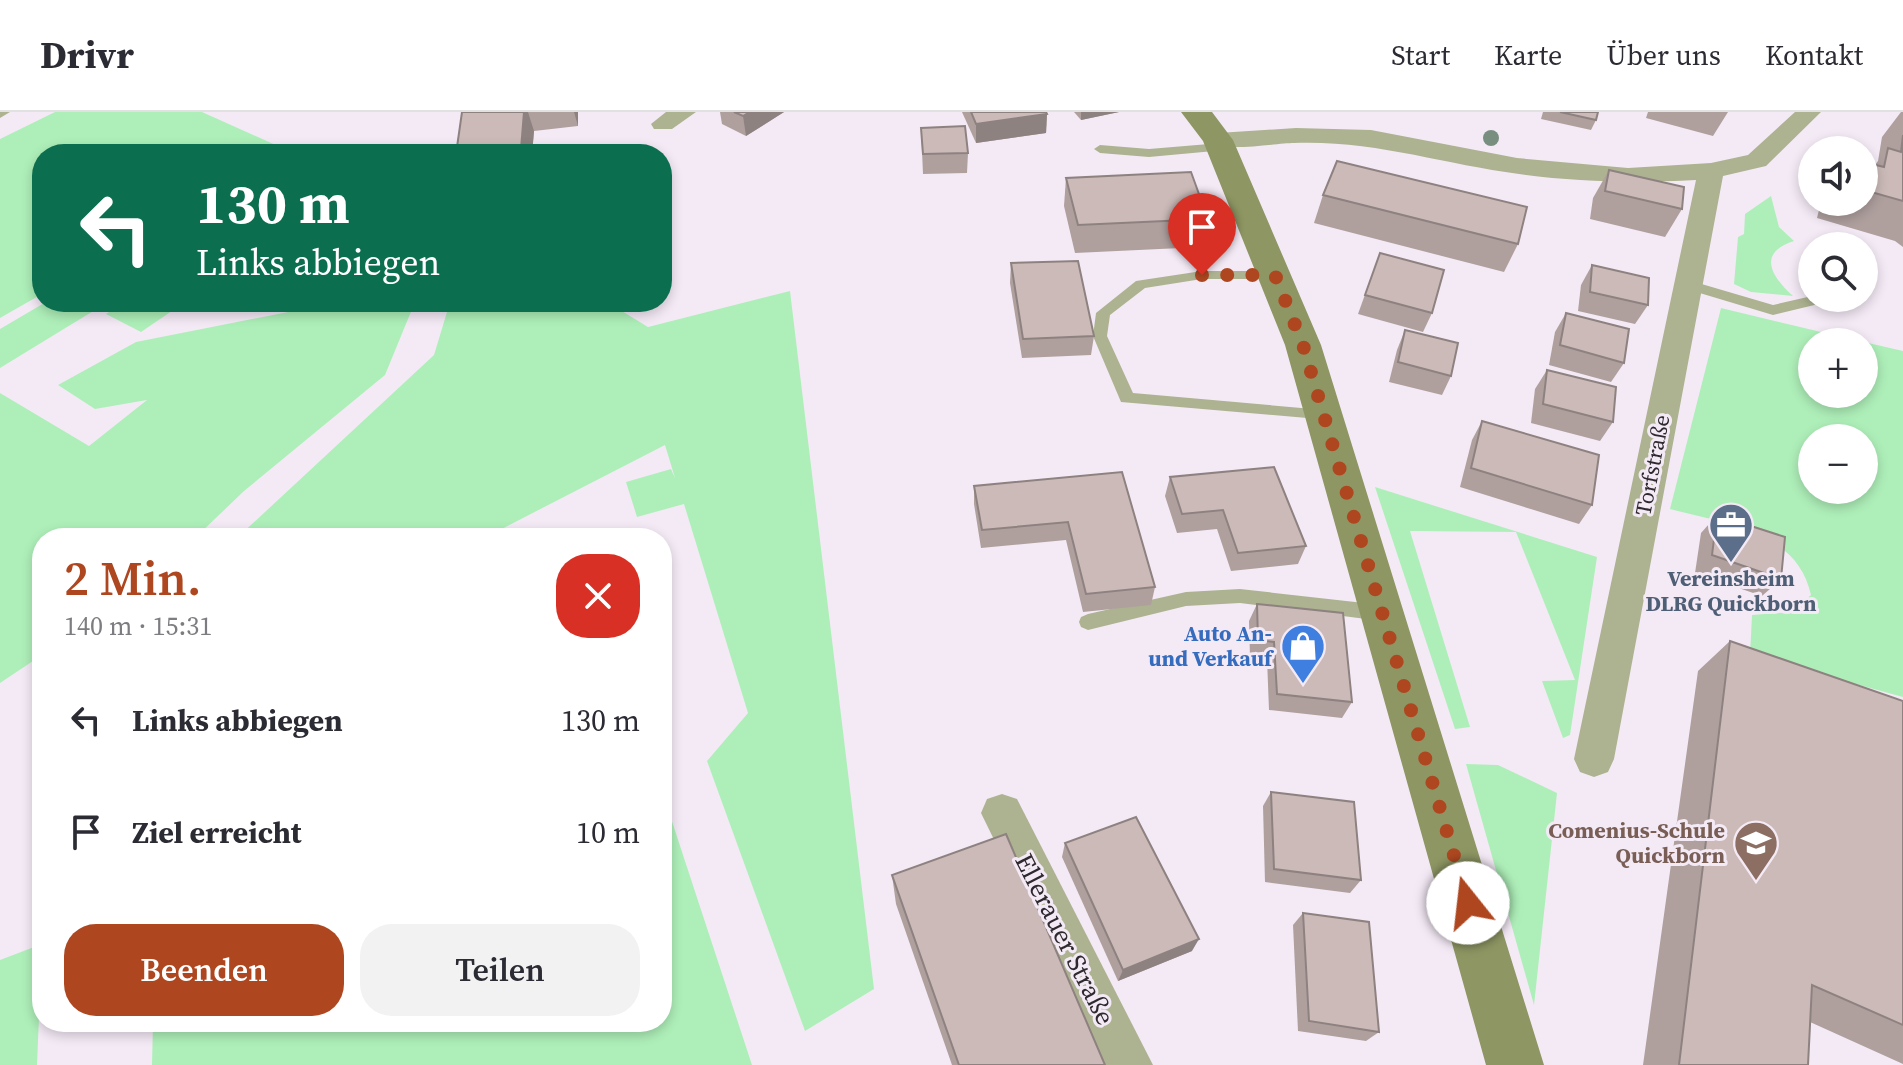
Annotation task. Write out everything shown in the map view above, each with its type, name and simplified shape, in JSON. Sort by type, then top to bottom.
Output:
[{"type":"main road","points":[[1212,133],[1303,345],[1515,1065]]},
{"type":"street","points":[[1212,133],[1371,137],[1517,166],[1577,174],[1628,176],[1711,171],[1757,161],[1809,112]]},
{"type":"street","name":"Torfstraße","points":[[1594,759],[1711,171]]},
{"type":"street","name":"Ellerauer Straße","points":[[1002,813],[1129,1065]]},
{"type":"lane","points":[[1100,149],[1149,153],[1212,133]]},
{"type":"lane","points":[[1275,275],[1202,275],[1141,284],[1103,313],[1100,336],[1127,398],[1324,416]]},
{"type":"lane","points":[[1688,285],[1773,310],[1798,304]]},
{"type":"lane","points":[[1088,622],[1186,599],[1240,596],[1383,613]]},
{"type":"green space","points":[[55,112],[202,112],[273,144],[32,144],[32,300],[0,318],[0,139]]},
{"type":"green space","points":[[1771,196],[1779,227],[1794,241],[1775,252],[1771,266],[1779,281],[1793,296],[1751,292],[1734,284],[1738,237],[1744,234],[1745,214]]},
{"type":"green space","points":[[790,291],[874,989],[805,1031],[707,761],[748,713],[684,504],[637,517],[626,482],[671,469],[675,478],[665,445],[503,528],[248,528],[434,355],[447,312],[623,312],[648,327]]},
{"type":"green space","points":[[1721,308],[1805,328],[1798,328],[1798,408],[1878,408],[1878,345],[1903,351],[1903,697],[1750,655],[1752,615],[1791,612],[1811,595],[1803,573],[1791,556],[1775,543],[1735,526],[1670,509]]},
{"type":"green space","points":[[32,310],[92,312],[0,368],[0,329]]},
{"type":"green space","points":[[109,312],[170,312],[141,332],[106,314]]},
{"type":"green space","points":[[288,312],[411,312],[385,375],[244,491],[205,528],[32,528],[32,662],[0,683],[0,393],[89,446],[147,400],[95,409],[58,385],[136,342]]},
{"type":"green space","points":[[1375,487],[1597,557],[1570,735],[1563,738],[1542,681],[1575,680],[1516,532],[1410,531],[1470,727],[1455,729]]},
{"type":"green space","points":[[1466,764],[1498,765],[1557,793],[1534,1005]]},
{"type":"green space","points":[[672,821],[752,1065],[152,1065],[153,1032],[672,1032]]},
{"type":"green space","points":[[32,948],[32,1032],[38,1032],[37,1065],[0,1065],[0,960]]},
{"type":"building","points":[[462,112],[524,112],[521,144],[457,144]]},
{"type":"building","points":[[971,112],[1046,112],[1047,114],[976,124]]},
{"type":"building","points":[[1560,112],[1598,112],[1596,120]]},
{"type":"building","points":[[965,126],[968,153],[923,154],[921,128]]},
{"type":"building","points":[[1903,135],[1903,201],[1878,194],[1878,166],[1884,167],[1888,148],[1901,152]]},
{"type":"building","points":[[1337,161],[1527,207],[1518,244],[1323,195]]},
{"type":"building","points":[[1609,170],[1684,187],[1682,209],[1605,191]]},
{"type":"building","points":[[1191,172],[1208,219],[1078,225],[1066,178]]},
{"type":"building","points":[[1380,253],[1444,270],[1432,313],[1365,295]]},
{"type":"building","points":[[1078,261],[1094,336],[1023,339],[1011,263]]},
{"type":"building","points":[[1592,265],[1649,278],[1648,305],[1590,292]]},
{"type":"building","points":[[1566,313],[1629,329],[1624,363],[1560,345]]},
{"type":"building","points":[[1405,330],[1458,343],[1451,376],[1398,362]]},
{"type":"building","points":[[1547,370],[1616,387],[1613,422],[1543,404]]},
{"type":"building","points":[[1482,421],[1599,455],[1592,505],[1471,468]]},
{"type":"building","points":[[1274,467],[1306,546],[1238,553],[1223,510],[1182,514],[1170,477]]},
{"type":"building","points":[[1122,472],[1155,587],[1086,594],[1068,522],[982,530],[974,486]]},
{"type":"building","points":[[1717,515],[1785,537],[1781,579],[1712,555]]},
{"type":"building","name":"Auto An- und Verkauf","points":[[1257,604],[1343,613],[1352,702],[1277,694],[1274,642],[1258,640]]},
{"type":"building","name":"Comenius-Schule Quickborn","points":[[1730,641],[1903,701],[1903,1025],[1812,985],[1808,1065],[1679,1065]]},
{"type":"building","points":[[1271,792],[1354,802],[1361,880],[1274,869]]},
{"type":"building","points":[[1136,817],[1199,939],[1123,970],[1065,843]]},
{"type":"building","points":[[1006,834],[1105,1065],[959,1065],[892,875]]},
{"type":"building","points":[[1303,913],[1369,922],[1379,1032],[1309,1021]]},
{"type":"place","name":"Vereinsheim DLRG Quickborn","points":[[1731,564]]},
{"type":"place","name":"Auto An- und Verkauf","points":[[1303,685]]},
{"type":"place","name":"Comenius-Schule Quickborn","points":[[1756,882]]},
{"type":"route","points":[[1202,275],[1275,275],[1303,345],[1468,903]]}]
